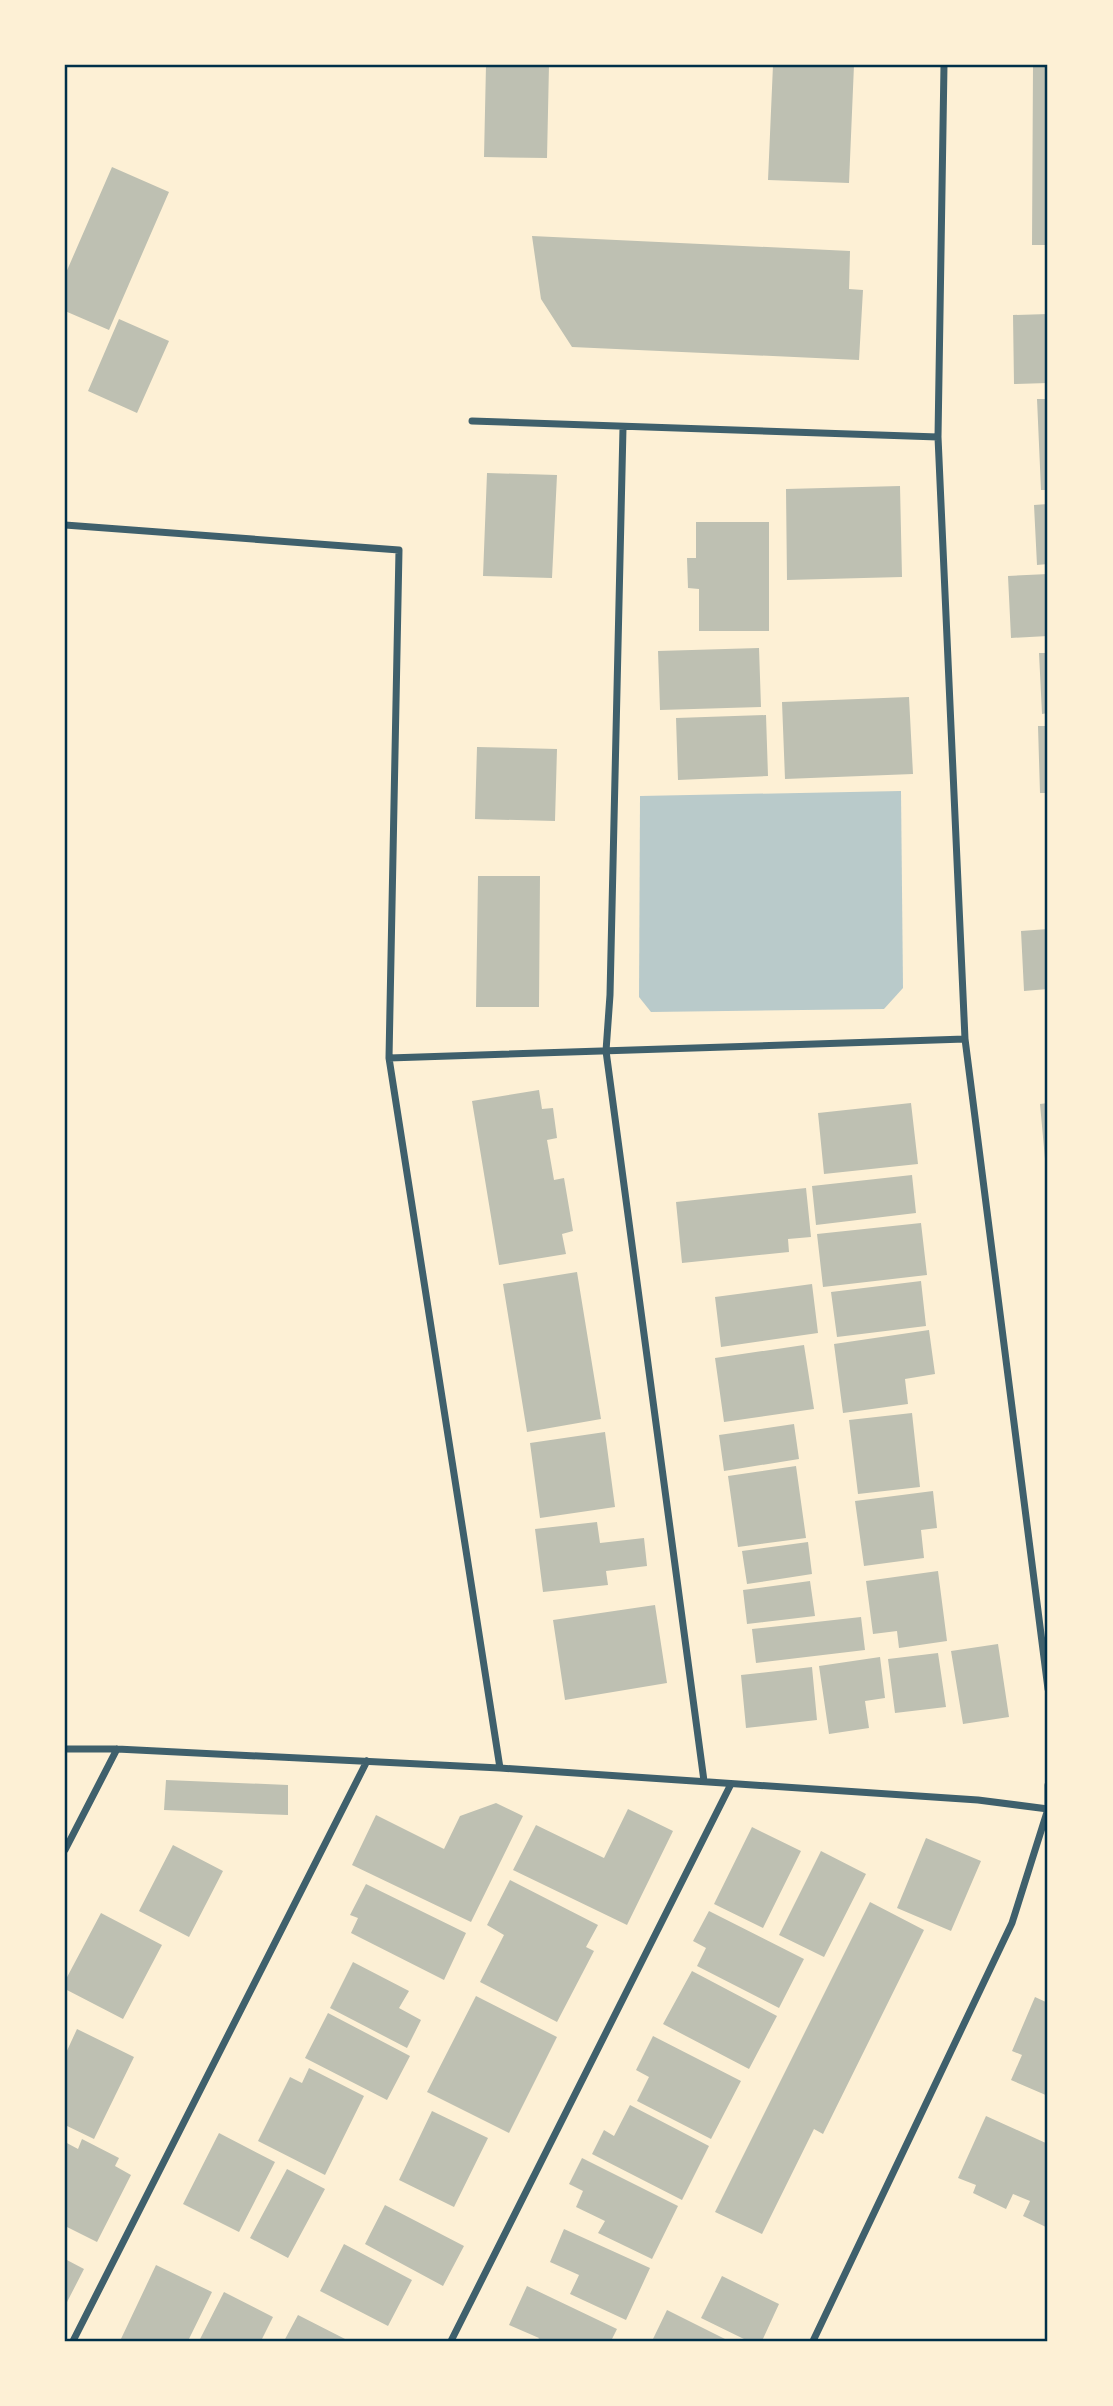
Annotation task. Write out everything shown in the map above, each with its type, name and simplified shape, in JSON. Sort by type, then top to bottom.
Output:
[{"type":"street","points":[[943,65],[938,437],[965,1039],[1048,1689]]},
{"type":"street","points":[[472,421],[938,437]]},
{"type":"street","points":[[623,428],[610,995],[606,1051],[704,1781]]},
{"type":"street","points":[[65,525],[399,550],[389,1058],[500,1768]]},
{"type":"street","points":[[389,1058],[965,1039]]},
{"type":"street","points":[[65,1748],[500,1768],[978,1800],[1048,1809]]},
{"type":"street","points":[[65,1850],[117,1749]]},
{"type":"street","points":[[73,2341],[367,1761]]},
{"type":"street","points":[[451,2341],[731,1784]]},
{"type":"street","points":[[813,2341],[1012,1923],[1048,1809],[1048,1785]]},
{"type":"shaded area","points":[[901,791],[903,988],[884,1009],[651,1012],[639,997],[640,796]]},
{"type":"building","points":[[486,65],[549,65],[547,158],[484,157]]},
{"type":"building","points":[[773,65],[854,65],[849,183],[768,180]]},
{"type":"building","points":[[1033,65],[1048,65],[1048,245],[1032,245]]},
{"type":"building","points":[[112,167],[169,192],[109,330],[65,311],[65,275]]},
{"type":"building","points":[[532,236],[850,251],[849,289],[863,290],[859,360],[572,347],[541,299]]},
{"type":"building","points":[[1048,314],[1048,383],[1014,384],[1013,315]]},
{"type":"building","points":[[119,319],[169,341],[137,413],[88,391]]},
{"type":"building","points":[[1037,399],[1048,399],[1048,490],[1041,490]]},
{"type":"building","points":[[487,473],[557,475],[552,578],[483,576]]},
{"type":"building","points":[[900,486],[902,577],[787,580],[786,489]]},
{"type":"building","points":[[1048,504],[1048,564],[1037,565],[1034,505]]},
{"type":"building","points":[[696,522],[769,522],[769,631],[699,631],[699,589],[688,588],[687,558],[696,558]]},
{"type":"building","points":[[1048,574],[1048,636],[1011,638],[1008,576]]},
{"type":"building","points":[[759,648],[761,707],[660,710],[658,651]]},
{"type":"building","points":[[1039,653],[1048,653],[1048,713],[1042,714]]},
{"type":"building","points":[[909,697],[913,774],[785,779],[782,702]]},
{"type":"building","points":[[766,715],[768,776],[678,780],[676,718]]},
{"type":"building","points":[[1038,726],[1048,726],[1048,793],[1040,793]]},
{"type":"building","points":[[477,747],[557,749],[555,821],[475,819]]},
{"type":"building","points":[[478,876],[540,876],[539,1007],[476,1007]]},
{"type":"building","points":[[1048,929],[1048,989],[1024,991],[1021,931]]},
{"type":"building","points":[[539,1090],[542,1109],[553,1108],[557,1138],[547,1140],[554,1180],[564,1178],[573,1231],[562,1234],[566,1254],[499,1265],[472,1101]]},
{"type":"building","points":[[911,1103],[918,1164],[824,1174],[818,1113]]},
{"type":"building","points":[[1048,1103],[1048,1169],[1046,1170],[1040,1104]]},
{"type":"building","points":[[912,1175],[916,1213],[816,1225],[812,1186]]},
{"type":"building","points":[[806,1188],[811,1237],[788,1239],[789,1252],[682,1263],[676,1202]]},
{"type":"building","points":[[921,1223],[927,1275],[823,1287],[817,1234]]},
{"type":"building","points":[[577,1272],[601,1419],[527,1432],[503,1284]]},
{"type":"building","points":[[921,1281],[926,1326],[837,1337],[831,1292]]},
{"type":"building","points":[[812,1284],[818,1333],[721,1347],[715,1297]]},
{"type":"building","points":[[929,1330],[935,1374],[905,1379],[908,1404],[843,1413],[834,1344]]},
{"type":"building","points":[[804,1345],[814,1409],[724,1422],[715,1358]]},
{"type":"building","points":[[912,1413],[920,1487],[858,1494],[849,1420]]},
{"type":"building","points":[[794,1424],[799,1459],[724,1471],[719,1435]]},
{"type":"building","points":[[605,1432],[615,1507],[540,1518],[530,1443]]},
{"type":"building","points":[[796,1466],[806,1538],[738,1547],[728,1476]]},
{"type":"building","points":[[933,1491],[937,1528],[921,1530],[924,1558],[864,1566],[855,1501]]},
{"type":"building","points":[[597,1522],[600,1543],[644,1538],[647,1566],[606,1571],[608,1585],[543,1592],[535,1529]]},
{"type":"building","points":[[808,1542],[812,1574],[747,1584],[742,1551]]},
{"type":"building","points":[[938,1571],[947,1641],[899,1648],[897,1631],[873,1634],[866,1581]]},
{"type":"building","points":[[810,1581],[815,1616],[747,1624],[743,1590]]},
{"type":"building","points":[[655,1605],[667,1683],[565,1700],[553,1620]]},
{"type":"building","points":[[861,1617],[865,1650],[756,1663],[752,1629]]},
{"type":"building","points":[[998,1644],[1009,1717],[963,1724],[951,1651]]},
{"type":"building","points":[[938,1653],[946,1707],[895,1713],[888,1659]]},
{"type":"building","points":[[880,1657],[885,1698],[865,1701],[869,1728],[829,1734],[819,1666]]},
{"type":"building","points":[[812,1667],[817,1720],[746,1728],[741,1675]]},
{"type":"building","points":[[166,1780],[288,1785],[288,1815],[164,1810]]},
{"type":"building","points":[[496,1803],[523,1816],[471,1922],[352,1865],[376,1815],[444,1849],[460,1816]]},
{"type":"building","points":[[628,1809],[673,1831],[627,1925],[513,1870],[536,1825],[604,1858]]},
{"type":"building","points":[[752,1827],[801,1851],[763,1928],[714,1904]]},
{"type":"building","points":[[926,1838],[981,1861],[951,1931],[897,1908]]},
{"type":"building","points":[[173,1845],[223,1871],[189,1937],[139,1911]]},
{"type":"building","points":[[821,1851],[866,1874],[824,1957],[779,1935]]},
{"type":"building","points":[[510,1880],[598,1925],[586,1947],[594,1951],[557,2022],[480,1982],[504,1935],[487,1925]]},
{"type":"building","points":[[366,1884],[466,1933],[444,1980],[351,1933],[358,1918],[350,1915]]},
{"type":"building","points":[[870,1902],[924,1930],[823,2134],[814,2129],[762,2234],[715,2212]]},
{"type":"building","points":[[709,1911],[804,1959],[779,2008],[697,1966],[706,1948],[693,1941]]},
{"type":"building","points":[[101,1913],[162,1945],[123,2019],[65,1989],[65,1981]]},
{"type":"building","points":[[353,1962],[409,1991],[399,2008],[421,2020],[407,2048],[330,2008]]},
{"type":"building","points":[[692,1971],[777,2016],[749,2069],[663,2024]]},
{"type":"building","points":[[476,1996],[557,2037],[509,2133],[427,2092]]},
{"type":"building","points":[[1035,1997],[1048,2003],[1048,2096],[1011,2080],[1022,2055],[1012,2051]]},
{"type":"building","points":[[328,2013],[410,2056],[387,2100],[305,2058]]},
{"type":"building","points":[[77,2029],[134,2057],[94,2139],[65,2125],[65,2055]]},
{"type":"building","points":[[653,2036],[741,2081],[711,2139],[637,2101],[649,2077],[636,2070]]},
{"type":"building","points":[[309,2068],[364,2096],[325,2175],[258,2141],[290,2077],[302,2083]]},
{"type":"building","points":[[630,2105],[709,2146],[682,2200],[592,2154],[604,2130],[614,2136]]},
{"type":"building","points":[[432,2111],[488,2138],[454,2207],[399,2180]]},
{"type":"building","points":[[986,2116],[1048,2144],[1048,2228],[1023,2216],[1030,2201],[1013,2194],[1006,2209],[973,2193],[976,2185],[958,2178]]},
{"type":"building","points":[[219,2133],[275,2162],[239,2232],[183,2204]]},
{"type":"building","points":[[82,2139],[119,2158],[115,2166],[131,2175],[97,2242],[65,2226],[65,2142],[78,2149]]},
{"type":"building","points":[[582,2158],[678,2206],[652,2259],[598,2233],[605,2221],[576,2207],[583,2191],[569,2184]]},
{"type":"building","points":[[287,2169],[325,2189],[288,2258],[250,2238]]},
{"type":"building","points":[[385,2205],[464,2246],[443,2286],[365,2244]]},
{"type":"building","points":[[564,2229],[650,2268],[626,2320],[570,2294],[579,2275],[550,2262]]},
{"type":"building","points":[[344,2244],[412,2280],[388,2326],[320,2291]]},
{"type":"building","points":[[65,2259],[84,2269],[65,2306]]},
{"type":"building","points":[[156,2265],[212,2292],[188,2341],[120,2341]]},
{"type":"building","points":[[722,2276],[779,2304],[762,2341],[748,2341],[701,2318]]},
{"type":"building","points":[[527,2286],[617,2329],[611,2341],[537,2341],[539,2338],[509,2325]]},
{"type":"building","points":[[224,2292],[273,2317],[261,2341],[199,2341]]},
{"type":"building","points":[[667,2310],[725,2339],[724,2341],[652,2341]]},
{"type":"building","points":[[298,2315],[349,2341],[284,2341]]}]
